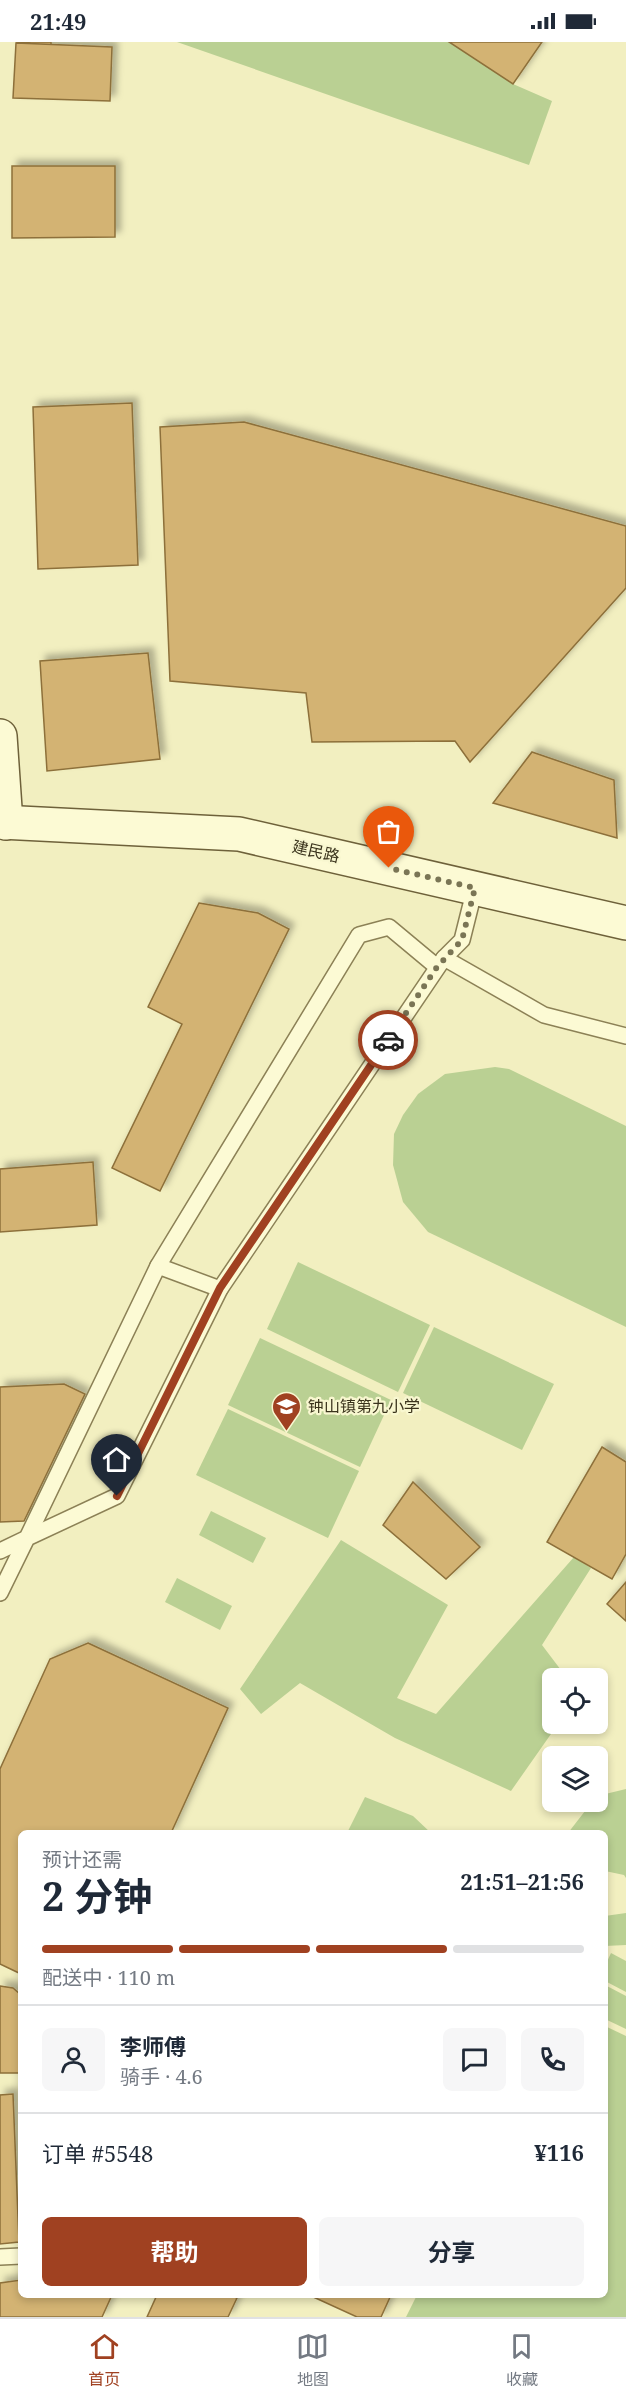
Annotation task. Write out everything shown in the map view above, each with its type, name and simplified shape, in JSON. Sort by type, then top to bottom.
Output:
[{"type":"street","points":[[0,736],[3,822]]},
{"type":"street","name":"建民路","points":[[3,822],[239,834],[626,923]]},
{"type":"lane","points":[[0,1551],[117,1496],[220,1288],[441,963],[462,940],[475,888]]},
{"type":"lane","points":[[0,1593],[158,1266],[359,935],[389,927],[441,963],[544,1015],[626,1036]]},
{"type":"lane","points":[[158,1266],[220,1288]]},
{"type":"lane","points":[[0,2257],[18,2256]]},
{"type":"green space","points":[[177,42],[449,42],[513,84],[552,101],[529,165]]},
{"type":"green space","points":[[495,1067],[509,1069],[626,1126],[626,1327],[428,1232],[403,1202],[393,1165],[394,1134],[403,1115],[418,1094],[445,1074]]},
{"type":"green space","points":[[298,1262],[430,1325],[398,1392],[267,1329]]},
{"type":"green space","points":[[434,1327],[554,1384],[522,1450],[403,1393]]},
{"type":"green space","points":[[260,1338],[391,1400],[360,1467],[228,1405]]},
{"type":"green space","points":[[228,1409],[359,1471],[328,1538],[196,1475]]},
{"type":"green space","points":[[211,1511],[266,1538],[253,1563],[199,1535]]},
{"type":"green space","points":[[341,1540],[448,1605],[397,1698],[436,1714],[574,1557],[591,1568],[542,1645],[559,1668],[542,1668],[542,1734],[551,1734],[511,1791],[395,1738],[300,1683],[261,1714],[240,1689]]},
{"type":"green space","points":[[177,1578],[232,1606],[220,1630],[165,1602]]},
{"type":"green space","points":[[626,1789],[626,1878],[624,1875],[608,1872],[608,1830],[570,1830],[584,1812],[608,1812],[608,1793]]},
{"type":"green space","points":[[365,1797],[413,1816],[428,1830],[348,1830]]},
{"type":"green space","points":[[626,1913],[626,1945],[608,1946],[608,1916]]},
{"type":"green space","points":[[611,1953],[626,1961],[626,1992],[608,1983],[608,1960]]},
{"type":"green space","points":[[608,1987],[626,1996],[626,2029],[608,2020]]},
{"type":"green space","points":[[608,2027],[626,2036],[626,2317],[406,2317],[416,2298],[608,2298]]},
{"type":"building","points":[[16,42],[51,42],[51,46]]},
{"type":"building","points":[[449,42],[542,42],[513,84]]},
{"type":"building","points":[[16,43],[112,47],[110,101],[13,98]]},
{"type":"building","points":[[12,166],[115,166],[115,237],[12,238]]},
{"type":"building","points":[[132,403],[138,565],[38,569],[33,407]]},
{"type":"building","points":[[244,422],[626,526],[626,588],[470,762],[455,741],[312,742],[306,693],[170,681],[160,427]]},
{"type":"building","points":[[148,653],[160,759],[47,771],[40,661]]},
{"type":"building","points":[[532,752],[614,780],[617,838],[493,803]]},
{"type":"building","points":[[199,903],[258,913],[289,929],[160,1191],[112,1168],[182,1024],[148,1007]]},
{"type":"building","points":[[93,1162],[97,1225],[0,1232],[0,1169]]},
{"type":"building","points":[[64,1384],[85,1394],[24,1521],[0,1522],[0,1387]]},
{"type":"building","points":[[602,1447],[626,1462],[626,1554],[612,1579],[547,1542]]},
{"type":"building","points":[[413,1482],[480,1547],[446,1579],[383,1525]]},
{"type":"building","points":[[626,1582],[626,1621],[607,1604]]},
{"type":"building","points":[[88,1643],[228,1708],[172,1830],[18,1830],[18,1973],[0,1964],[0,1769],[50,1659]]},
{"type":"building","points":[[0,1986],[13,1988],[18,1992],[18,2073],[0,2073]]},
{"type":"building","points":[[13,2094],[18,2242],[0,2244],[0,2095]]},
{"type":"building","points":[[18,2280],[18,2298],[111,2298],[102,2317],[0,2317],[0,2283]]},
{"type":"building","points":[[156,2298],[237,2298],[228,2317],[147,2317]]},
{"type":"building","points":[[316,2298],[390,2298],[381,2317],[357,2317]]},
{"type":"way so far","points":[[388,1040],[437,967],[462,940],[475,888],[389,868]]},
{"type":"place","name":"钟山镇第九小学","points":[[287,1432]]},
{"type":"route","points":[[117,1496],[220,1288],[388,1040]]}]
